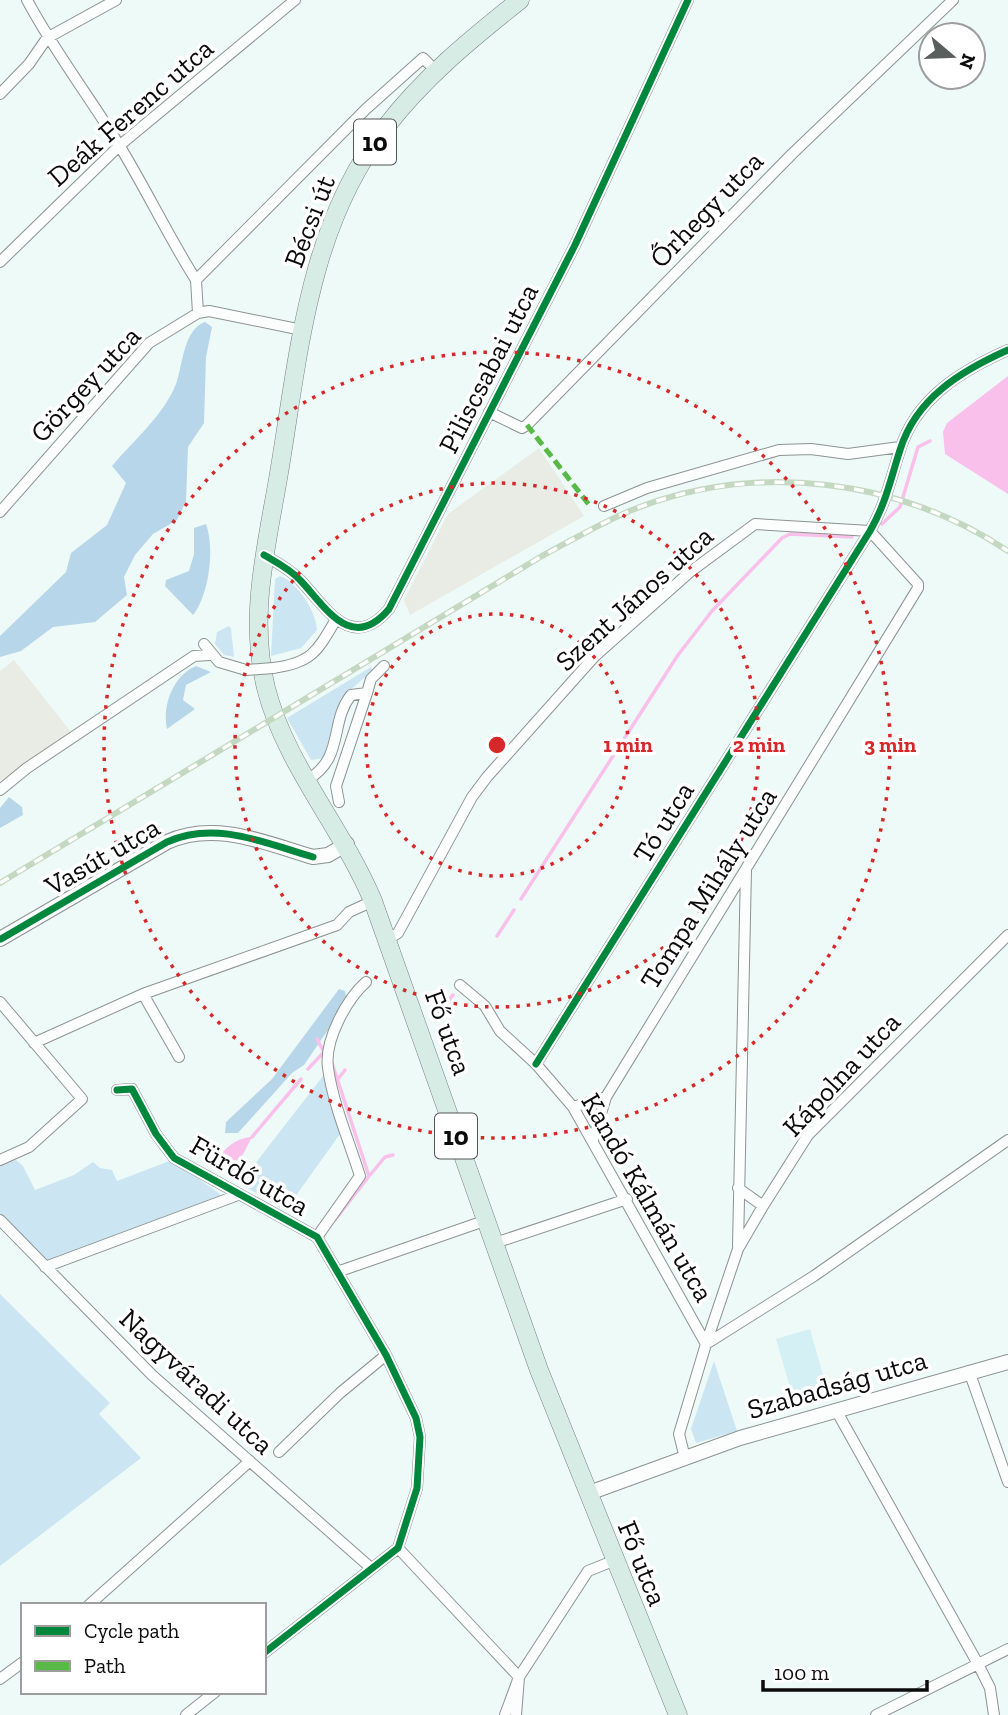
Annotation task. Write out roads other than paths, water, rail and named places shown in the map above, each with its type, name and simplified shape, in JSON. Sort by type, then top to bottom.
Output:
[{"type":"main road","name":"Bécsi út","points":[[270,525],[302,330],[315,270],[354,176],[384,129],[436,71],[520,0]]},
{"type":"main road","name":"Fő utca","points":[[270,525],[258,611],[265,684],[282,731],[307,780],[347,844],[373,901],[447,1103],[492,1244],[613,1560],[678,1715]]},
{"type":"street","points":[[27,0],[47,38],[119,146],[166,233],[196,280],[198,313],[224,312],[302,330]]},
{"type":"street","points":[[0,94],[29,64],[47,38],[117,0]]},
{"type":"street","name":"Deák Ferenc utca","points":[[0,262],[119,146],[295,0]]},
{"type":"street","name":"Piliscsabai utca","points":[[335,621],[362,626],[382,618],[389,609],[575,245],[688,0]]},
{"type":"street","name":"Őrhegy utca","points":[[489,412],[522,428],[527,425],[809,137],[953,0]]},
{"type":"street","points":[[196,280],[423,58],[436,71]]},
{"type":"street","name":"Görgey utca","points":[[0,512],[149,343],[198,313]]},
{"type":"street","name":"Tó utca","points":[[536,1064],[870,531],[885,503],[900,447],[927,398],[981,362],[1008,350]]},
{"type":"street","points":[[604,506],[647,488],[779,450],[811,449],[848,453],[900,447]]},
{"type":"street","name":"Szent János utca","points":[[387,940],[398,933],[472,797],[487,777],[595,656],[690,572],[760,523],[870,531]]},
{"type":"street","name":"Tompa Mihály utca","points":[[593,1140],[606,1097],[918,588],[918,584],[870,531]]},
{"type":"street","points":[[204,644],[211,655],[230,667],[246,670],[273,668],[308,659],[316,651],[335,621],[300,579],[264,555]]},
{"type":"street","points":[[0,790],[27,768],[194,656],[211,655]]},
{"type":"street","points":[[339,802],[336,786],[371,679],[384,666]]},
{"type":"street","points":[[307,780],[325,767],[328,761],[345,702],[351,695],[368,693]]},
{"type":"street","name":"Vasút utca","points":[[0,939],[177,837],[221,832],[313,857],[328,855],[347,844]]},
{"type":"street","points":[[738,1249],[746,870]]},
{"type":"street","points":[[34,1043],[143,994],[337,925],[349,912],[373,901]]},
{"type":"street","name":"Kápolna utca","points":[[683,1459],[679,1434],[706,1344],[738,1249],[763,1206],[808,1135],[1008,935]]},
{"type":"street","points":[[317,1237],[360,1176],[327,1066],[329,1049],[354,992],[366,982]]},
{"type":"street","name":"Kandó Kálmán utca","points":[[460,985],[485,1006],[500,1031],[536,1064],[573,1107],[706,1344]]},
{"type":"street","points":[[143,994],[179,1057]]},
{"type":"street","points":[[0,1002],[80,1096],[81,1103],[29,1147],[0,1160]]},
{"type":"street","name":"Fürdő utca","points":[[117,1090],[132,1088],[156,1134],[174,1158],[317,1237],[340,1271],[386,1355],[416,1418],[420,1437],[417,1488],[398,1548]]},
{"type":"street","points":[[573,1107],[606,1097]]},
{"type":"street","points":[[706,1344],[814,1276],[1008,1140]]},
{"type":"street","points":[[738,1188],[763,1206]]},
{"type":"street","points":[[45,1267],[238,1195]]},
{"type":"street","points":[[492,1244],[627,1199]]},
{"type":"street","name":"Nagyváradi utca","points":[[0,1220],[152,1375],[370,1568]]},
{"type":"street","points":[[340,1271],[484,1222]]},
{"type":"street","points":[[279,1452],[340,1393],[386,1355]]},
{"type":"street","name":"Szabadság utca","points":[[589,1493],[740,1438],[1008,1362]]},
{"type":"street","points":[[969,1371],[1008,1482]]},
{"type":"street","points":[[836,1410],[978,1664],[990,1688],[994,1715]]},
{"type":"street","points":[[91,1603],[250,1461]]},
{"type":"street","points":[[266,1651],[398,1548],[520,1677],[516,1715]]},
{"type":"street","points":[[505,1715],[520,1677],[588,1571],[613,1560]]},
{"type":"street","points":[[876,1715],[1008,1649]]},
{"type":"street","points":[[0,1679],[21,1663]]},
{"type":"street","points":[[186,1715],[212,1694]]},
{"type":"waterway","points":[[882,524],[900,507],[918,447],[930,441]]},
{"type":"waterway","points":[[521,899],[678,655],[712,611],[782,538],[790,534],[852,537]]},
{"type":"waterway","points":[[497,936],[514,910]]},
{"type":"waterway","points":[[435,1016],[453,995]]},
{"type":"waterway","points":[[308,1069],[324,1052],[317,1039]]},
{"type":"waterway","points":[[332,1063],[369,1176],[335,1220]]},
{"type":"waterway","points":[[338,1079],[345,1070]]},
{"type":"waterway","points":[[252,1137],[301,1079]]},
{"type":"waterway","points":[[370,1175],[385,1157],[393,1155]]},
{"type":"railway","points":[[0,883],[542,556],[632,510],[679,495],[727,485],[776,482],[825,485],[873,493],[920,507],[965,526],[1008,551]]}]
